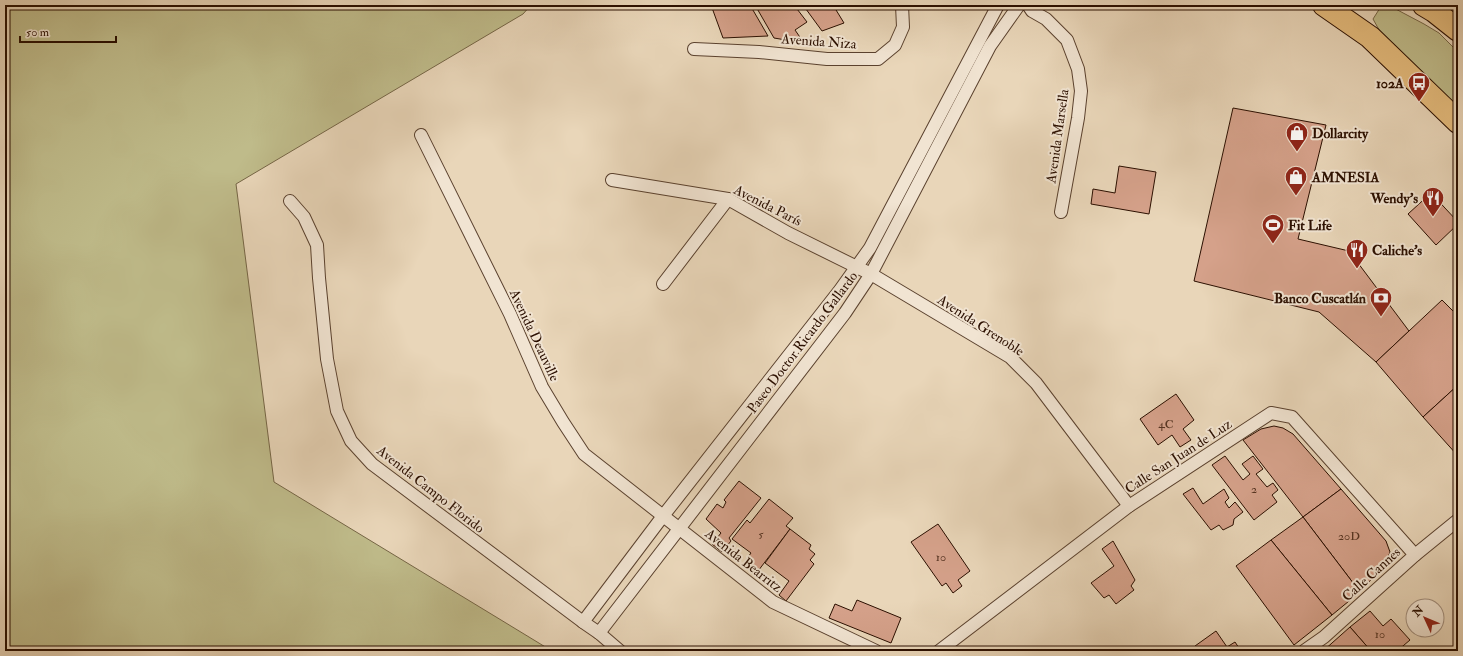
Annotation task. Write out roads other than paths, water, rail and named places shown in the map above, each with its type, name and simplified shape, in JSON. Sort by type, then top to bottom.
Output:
[{"type":"highway","points":[[1324,5],[1370,37],[1453,113]]},
{"type":"highway","points":[[1424,5],[1458,30]]},
{"type":"street","name":"Avenida Niza","points":[[694,50],[759,52],[827,59],[878,59],[895,45],[904,27],[902,5]]},
{"type":"street","points":[[998,5],[1006,13],[1016,10]]},
{"type":"street","name":"Paseo Doctor Ricardo Gallardo","points":[[583,622],[663,516],[840,290],[870,248],[998,5]]},
{"type":"street","name":"Avenida Marsella","points":[[1016,10],[1030,8],[1046,19],[1067,40],[1078,69],[1081,91],[1078,118],[1061,212]]},
{"type":"street","name":"Paseo Doctor Ricardo Gallardo","points":[[599,633],[678,528],[845,313],[871,274],[990,46],[1016,10]]},
{"type":"street","name":"Avenida Deauville","points":[[420,135],[510,314],[542,387],[563,422],[584,454],[663,516]]},
{"type":"street","name":"Avenida París","points":[[612,180],[728,199],[788,233],[856,267]]},
{"type":"street","points":[[663,284],[728,199]]},
{"type":"street","name":"Avenida Campo Florido","points":[[290,201],[304,217],[317,245],[327,359],[337,411],[351,441],[372,464],[599,633],[620,651]]},
{"type":"street","name":"Avenida Grenoble","points":[[856,267],[871,274],[1010,358],[1036,383],[1129,506]]},
{"type":"street","name":"Calle San Juan de Luz","points":[[939,651],[1129,506],[1271,413],[1292,417],[1415,555]]},
{"type":"street","name":"Avenida Bearritz","points":[[663,516],[773,602],[876,651]]},
{"type":"street","name":"Calle Cannes","points":[[1304,651],[1324,637],[1415,555],[1458,520]]},
{"type":"place","name":"102A","points":[[1419,102]]},
{"type":"place","name":"Dollarcity","points":[[1297,152]]},
{"type":"place","name":"AMNESIA","points":[[1296,196]]},
{"type":"place","name":"Wendy's","points":[[1433,218]]},
{"type":"place","name":"Fit Life","points":[[1273,244]]},
{"type":"place","name":"Caliche's","points":[[1357,270]]},
{"type":"place","name":"Banco Cuscatlán","points":[[1381,318]]}]
